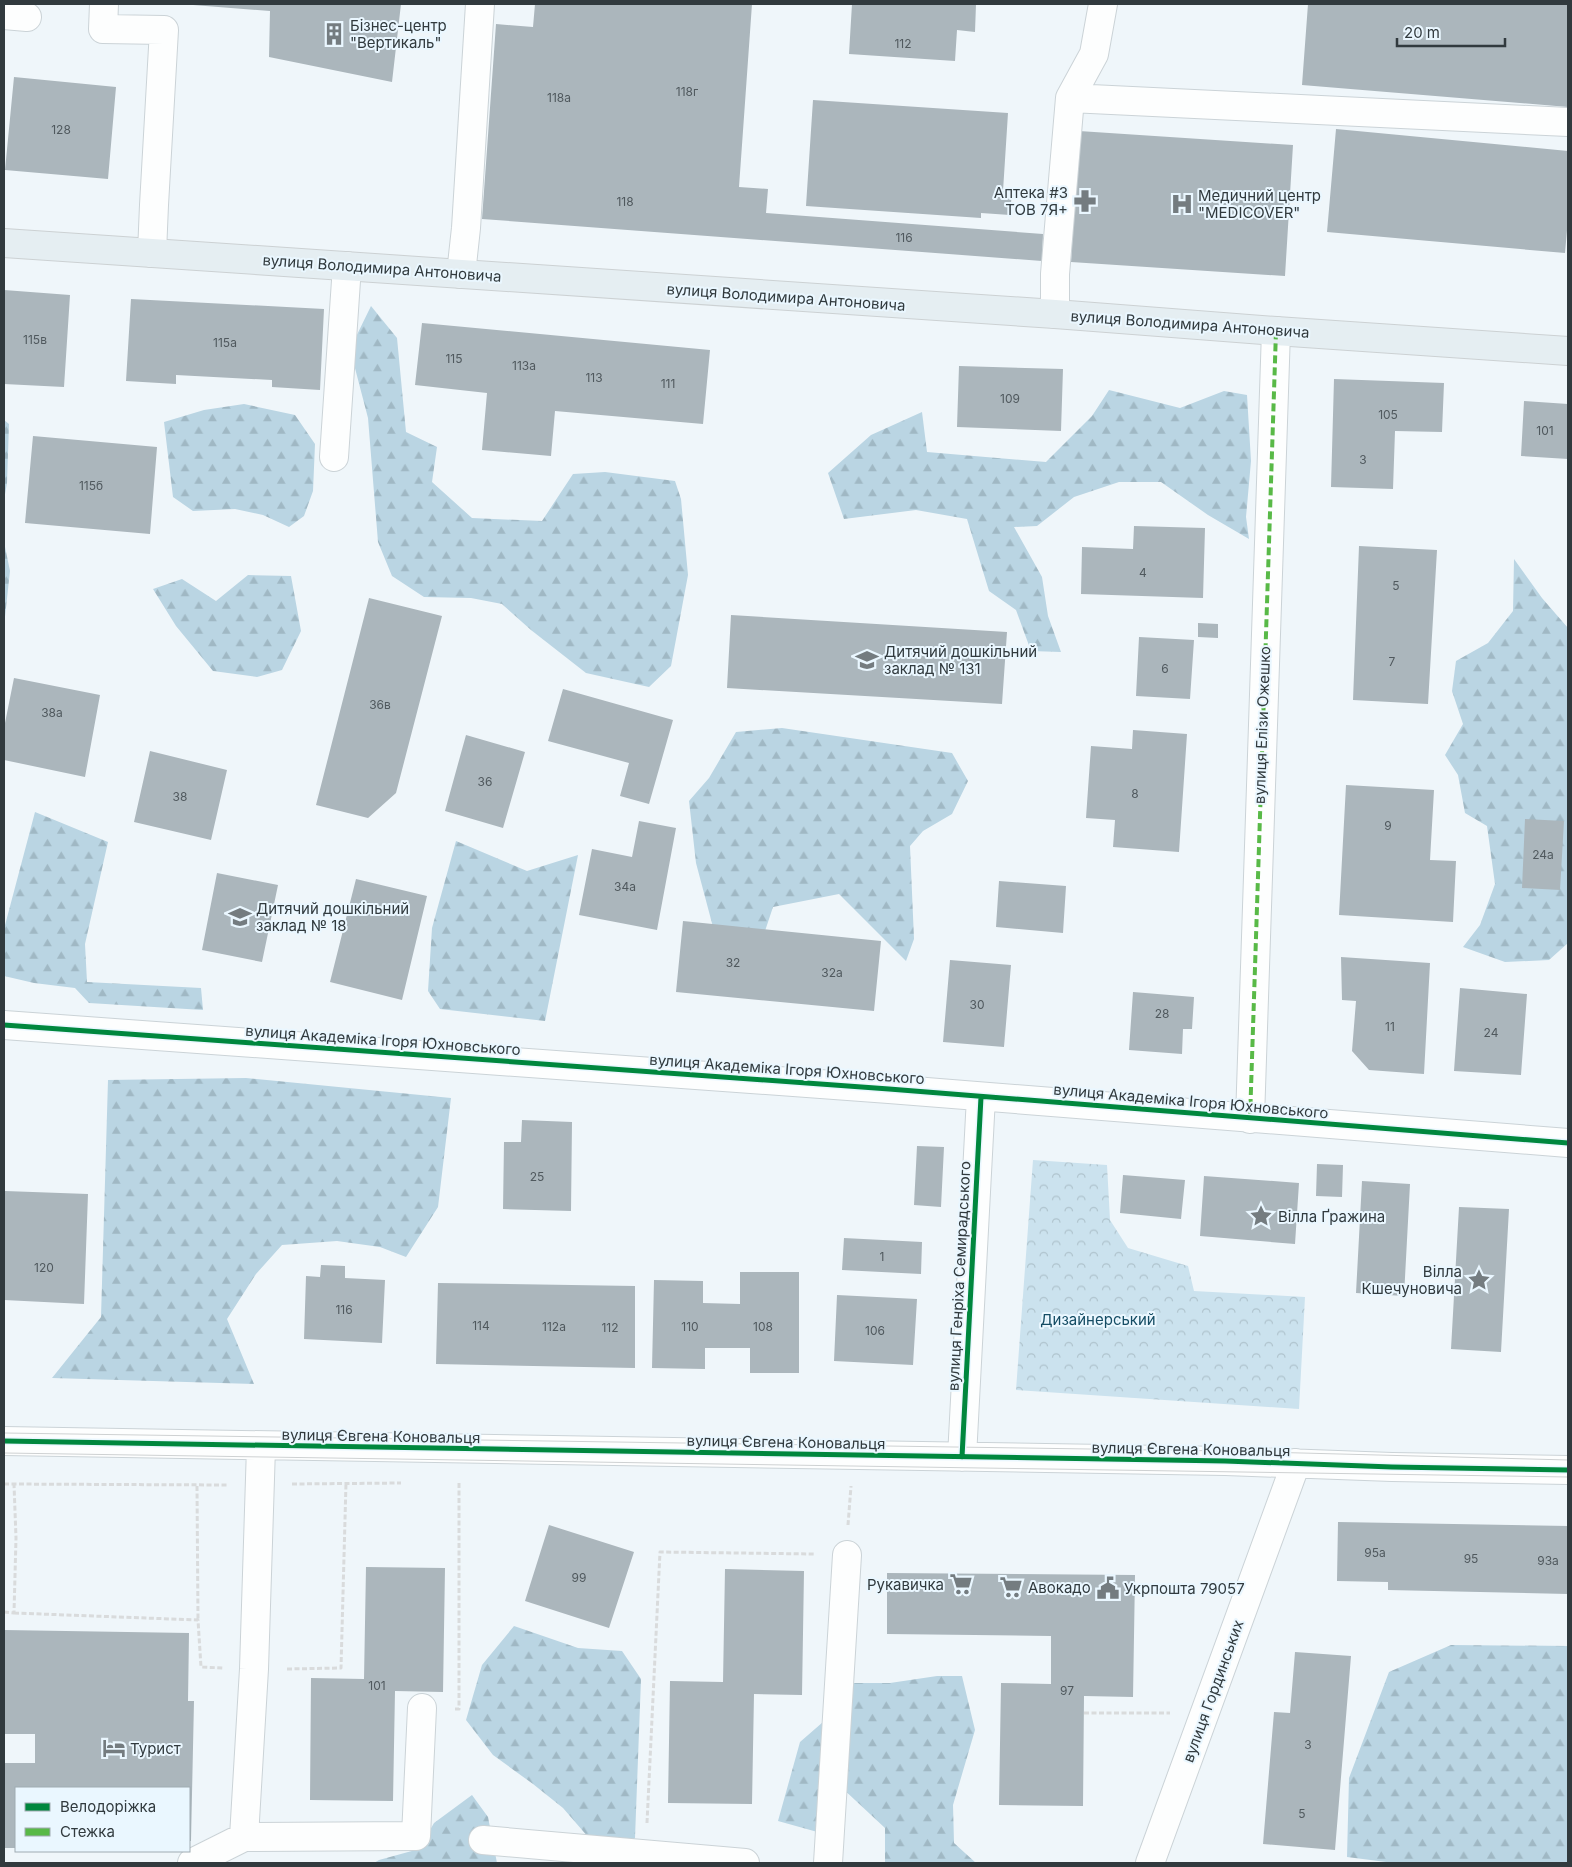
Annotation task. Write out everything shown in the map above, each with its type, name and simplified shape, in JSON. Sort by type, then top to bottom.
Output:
[{"type":"main road","name":"вулиця Володимира Антоновича","points":[[4,243],[1056,314],[1568,351]]},
{"type":"street","points":[[104,4],[103,29],[164,30],[152,253]]},
{"type":"street","points":[[461,274],[466,228],[480,4]]},
{"type":"street","points":[[1056,314],[1055,274],[1070,98],[1094,54],[1103,4]]},
{"type":"street","points":[[1070,98],[1568,122]]},
{"type":"street","points":[[334,456],[347,266]]},
{"type":"street","name":"вулиця Елізи Ожешко","points":[[1250,1119],[1276,331]]},
{"type":"street","name":"вулиця Академіка Ігоря Юхновського","points":[[4,1025],[981,1097],[1568,1143]]},
{"type":"street","name":"вулиця Генріха Семирадського","points":[[962,1457],[981,1097]]},
{"type":"street","name":"вулиця Євгена Коновальця","points":[[4,1441],[261,1447],[1225,1461],[1392,1467],[1568,1470]]},
{"type":"street","points":[[244,1837],[254,1669],[261,1447]]},
{"type":"street","name":"вулиця Гординських","points":[[1150,1863],[1296,1464]]},
{"type":"street","points":[[828,1863],[846,1555]]},
{"type":"street","points":[[192,1863],[244,1837],[416,1836],[422,1708]]},
{"type":"street","points":[[483,1840],[746,1863]]},
{"type":"path","points":[[422,1708],[459,1709],[459,1482],[450,1482]]},
{"type":"path","points":[[197,1486],[198,1620],[201,1667],[254,1669],[341,1668],[346,1483]]},
{"type":"path","points":[[4,1484],[197,1486],[403,1483]]},
{"type":"path","points":[[14,1484],[16,1538],[14,1613]]},
{"type":"path","points":[[646,1854],[660,1552],[846,1555],[851,1485],[841,1485]]},
{"type":"path","points":[[4,1612],[198,1620]]},
{"type":"path","points":[[1084,1713],[1176,1713]]},
{"type":"green space","points":[[371,306],[397,338],[406,432],[437,447],[432,482],[472,518],[542,521],[573,474],[605,472],[675,481],[681,499],[688,575],[671,666],[649,687],[586,673],[531,630],[502,604],[471,598],[424,597],[392,576],[378,542],[368,418],[350,349]]},
{"type":"green space","points":[[1109,390],[1180,408],[1224,391],[1247,395],[1251,461],[1246,517],[1249,539],[1208,515],[1161,482],[1119,482],[1074,497],[1037,526],[1014,527],[1042,577],[1048,616],[1061,652],[1031,651],[1016,610],[989,591],[967,519],[916,510],[844,519],[828,473],[871,435],[922,412],[927,452],[1046,462],[1092,416]]},
{"type":"green space","points":[[244,404],[295,415],[315,444],[313,491],[304,516],[289,527],[263,515],[235,509],[193,511],[173,497],[164,422],[204,410]]},
{"type":"green space","points":[[4,420],[9,424],[7,483],[4,500]]},
{"type":"green space","points":[[4,542],[10,571],[4,626]]},
{"type":"green space","points":[[1514,559],[1542,598],[1568,628],[1568,943],[1549,960],[1505,962],[1463,947],[1480,925],[1495,884],[1487,826],[1465,813],[1458,775],[1445,755],[1463,724],[1452,691],[1456,661],[1488,643],[1513,611]]},
{"type":"green space","points":[[248,575],[291,576],[301,631],[282,670],[257,677],[213,671],[176,626],[153,589],[182,579],[216,601]]},
{"type":"green space","points":[[782,728],[952,753],[968,781],[952,814],[923,831],[910,846],[914,939],[906,961],[839,894],[773,907],[762,940],[713,927],[696,863],[689,801],[709,778],[736,732]]},
{"type":"green space","points":[[35,812],[108,842],[85,944],[87,982],[201,988],[203,1010],[89,1003],[75,988],[34,983],[4,976],[4,929]]},
{"type":"green space","points":[[456,841],[527,871],[578,855],[545,1021],[440,1009],[428,991],[432,928]]},
{"type":"green space","points":[[246,1078],[451,1098],[438,1207],[406,1257],[380,1247],[337,1241],[282,1245],[256,1274],[227,1319],[254,1384],[52,1378],[101,1317],[108,1080]]},
{"type":"green space","name":"Дизайнерський","points":[[1033,1160],[1107,1165],[1110,1220],[1128,1248],[1188,1266],[1194,1291],[1305,1297],[1299,1409],[1016,1390]]},
{"type":"green space","points":[[514,1626],[578,1648],[622,1651],[641,1679],[635,1838],[618,1854],[589,1838],[563,1808],[493,1755],[466,1720],[482,1665]]},
{"type":"green space","points":[[1451,1645],[1568,1646],[1568,1863],[1394,1863],[1347,1857],[1349,1778],[1389,1672]]},
{"type":"green space","points":[[937,1676],[962,1676],[975,1730],[953,1805],[954,1843],[976,1863],[885,1863],[885,1828],[840,1786],[821,1833],[778,1821],[800,1742],[823,1722],[839,1683],[890,1683]]},
{"type":"green space","points":[[472,1795],[488,1817],[497,1863],[374,1863],[419,1849],[434,1823]]},
{"type":"building","name":"Бізнес-центр \"Вертикаль\"","points":[[193,4],[401,4],[392,82],[269,57],[270,11]]},
{"type":"building","points":[[535,4],[752,4],[739,187],[768,189],[766,213],[1043,234],[1042,261],[482,219],[496,24],[533,27]]},
{"type":"building","points":[[852,4],[976,4],[975,32],[957,30],[955,61],[849,54]]},
{"type":"building","points":[[1308,4],[1568,4],[1568,107],[1302,85]]},
{"type":"building","points":[[14,77],[116,87],[108,179],[5,170]]},
{"type":"building","points":[[813,100],[1008,113],[1003,191],[1012,191],[1010,215],[981,213],[981,218],[806,206]]},
{"type":"building","points":[[1336,129],[1568,151],[1568,219],[1565,253],[1327,232]]},
{"type":"building","name":"Медичний центр \"MEDICOVER\"","points":[[1079,131],[1293,145],[1285,276],[1071,262]]},
{"type":"building","points":[[4,290],[70,295],[64,387],[4,384]]},
{"type":"building","points":[[131,299],[324,309],[320,390],[272,387],[272,380],[176,375],[176,384],[126,381]]},
{"type":"building","points":[[422,323],[710,350],[703,424],[555,411],[551,456],[482,450],[487,393],[415,385]]},
{"type":"building","points":[[959,366],[1063,369],[1061,431],[957,427]]},
{"type":"building","points":[[1334,379],[1444,383],[1442,432],[1395,431],[1393,489],[1331,487]]},
{"type":"building","points":[[1524,401],[1568,404],[1568,459],[1521,456]]},
{"type":"building","points":[[33,436],[157,447],[150,534],[25,523]]},
{"type":"building","points":[[1134,526],[1205,528],[1203,598],[1081,594],[1082,547],[1133,549]]},
{"type":"building","points":[[1359,546],[1437,550],[1428,704],[1353,700]]},
{"type":"building","points":[[369,598],[442,616],[396,793],[368,818],[316,805]]},
{"type":"building","name":"Дитячий дошкільний заклад № 131","points":[[731,615],[1007,632],[1002,704],[727,688]]},
{"type":"building","points":[[1198,623],[1218,624],[1218,638],[1198,637]]},
{"type":"building","points":[[1139,637],[1194,640],[1190,699],[1136,696]]},
{"type":"building","points":[[14,678],[100,695],[85,777],[4,760],[4,728]]},
{"type":"building","points":[[563,689],[673,720],[649,804],[620,796],[629,763],[548,741]]},
{"type":"building","points":[[1133,730],[1187,734],[1179,852],[1113,847],[1115,820],[1086,818],[1091,746],[1132,749]]},
{"type":"building","points":[[466,735],[525,752],[503,828],[445,811]]},
{"type":"building","points":[[150,751],[227,770],[211,840],[134,822]]},
{"type":"building","points":[[1346,785],[1434,790],[1430,860],[1456,861],[1453,922],[1339,915]]},
{"type":"building","points":[[1525,819],[1564,821],[1560,890],[1522,888]]},
{"type":"building","points":[[639,821],[676,828],[657,930],[579,915],[592,849],[632,857]]},
{"type":"building","name":"Дитячий дошкільний заклад № 18","points":[[217,873],[278,885],[262,962],[202,950]]},
{"type":"building","points":[[356,879],[427,896],[402,1000],[330,982]]},
{"type":"building","points":[[999,881],[1066,886],[1063,933],[996,927]]},
{"type":"building","points":[[683,921],[881,941],[874,1011],[676,992]]},
{"type":"building","points":[[1341,957],[1430,963],[1424,1074],[1369,1070],[1352,1051],[1356,1001],[1342,1000]]},
{"type":"building","points":[[950,960],[1011,965],[1004,1047],[943,1042]]},
{"type":"building","points":[[1460,988],[1527,994],[1521,1075],[1454,1071]]},
{"type":"building","points":[[1133,992],[1194,997],[1192,1029],[1183,1029],[1182,1054],[1129,1050]]},
{"type":"building","points":[[522,1120],[572,1122],[571,1211],[503,1209],[504,1142],[521,1142]]},
{"type":"building","points":[[917,1146],[944,1147],[941,1207],[914,1205]]},
{"type":"building","points":[[1317,1164],[1343,1165],[1342,1197],[1316,1196]]},
{"type":"building","points":[[1123,1175],[1185,1180],[1181,1219],[1120,1213]]},
{"type":"building","points":[[1204,1176],[1299,1183],[1295,1244],[1200,1236]]},
{"type":"building","points":[[1362,1181],[1410,1184],[1404,1296],[1356,1293]]},
{"type":"building","points":[[5,1191],[88,1194],[84,1304],[4,1300]]},
{"type":"building","points":[[1459,1207],[1509,1209],[1501,1352],[1451,1349]]},
{"type":"building","points":[[844,1238],[922,1242],[921,1274],[842,1270]]},
{"type":"building","points":[[321,1265],[345,1266],[345,1278],[385,1280],[382,1343],[304,1339],[306,1276],[320,1277]]},
{"type":"building","points":[[740,1272],[799,1272],[799,1373],[750,1373],[750,1348],[705,1348],[705,1369],[652,1368],[654,1280],[703,1281],[703,1303],[740,1304]]},
{"type":"building","points":[[438,1283],[635,1286],[635,1368],[436,1364]]},
{"type":"building","points":[[837,1295],[917,1299],[913,1365],[834,1361]]},
{"type":"building","points":[[1338,1522],[1568,1526],[1568,1594],[1388,1590],[1388,1582],[1337,1581]]},
{"type":"building","points":[[549,1525],[634,1552],[609,1628],[525,1601]]},
{"type":"building","points":[[366,1567],[445,1568],[443,1692],[395,1691],[393,1801],[310,1800],[311,1678],[364,1679]]},
{"type":"building","points":[[725,1569],[804,1571],[802,1695],[754,1694],[752,1804],[668,1803],[670,1681],[723,1682]]},
{"type":"building","points":[[887,1573],[1135,1575],[1133,1697],[1084,1696],[1083,1806],[999,1805],[1001,1683],[1051,1684],[1051,1636],[887,1634]]},
{"type":"building","name":"Турист","points":[[4,1630],[189,1633],[188,1701],[194,1701],[191,1841],[190,1787],[15,1787],[15,1848],[4,1848],[4,1763],[35,1763],[35,1734],[4,1734]]},
{"type":"building","points":[[1295,1652],[1351,1656],[1335,1850],[1263,1844],[1274,1712],[1290,1713]]},
{"type":"tram line","points":[[4,1433],[1225,1451],[1568,1460]]},
{"type":"tram line","points":[[4,1453],[1568,1477]]},
{"type":"marked path","points":[[1250,1119],[1276,331]]},
{"type":"cycle path","points":[[4,1025],[889,1089],[1568,1143]]},
{"type":"cycle path","points":[[962,1457],[981,1097]]},
{"type":"cycle path","points":[[4,1441],[1225,1461],[1392,1467],[1568,1470]]},
{"type":"place","name":"Бізнес-центр \"Вертикаль\"","points":[[334,34]]},
{"type":"place","name":"Аптека #3 ТОВ 7Я+","points":[[1085,201]]},
{"type":"place","name":"Медичний центр \"MEDICOVER\"","points":[[1182,204]]},
{"type":"place","name":"Дитячий дошкільний заклад № 131","points":[[867,660]]},
{"type":"place","name":"Дитячий дошкільний заклад № 18","points":[[240,917]]},
{"type":"place","name":"Вілла Ґражина","points":[[1261,1216]]},
{"type":"place","name":"Вілла Кшечуновича","points":[[1479,1280]]},
{"type":"place","name":"Рукавичка","points":[[961,1584]]},
{"type":"place","name":"Авокадо","points":[[1011,1587]]},
{"type":"place","name":"Укрпошта 79057","points":[[1108,1588]]},
{"type":"place","name":"Турист","points":[[114,1748]]}]
